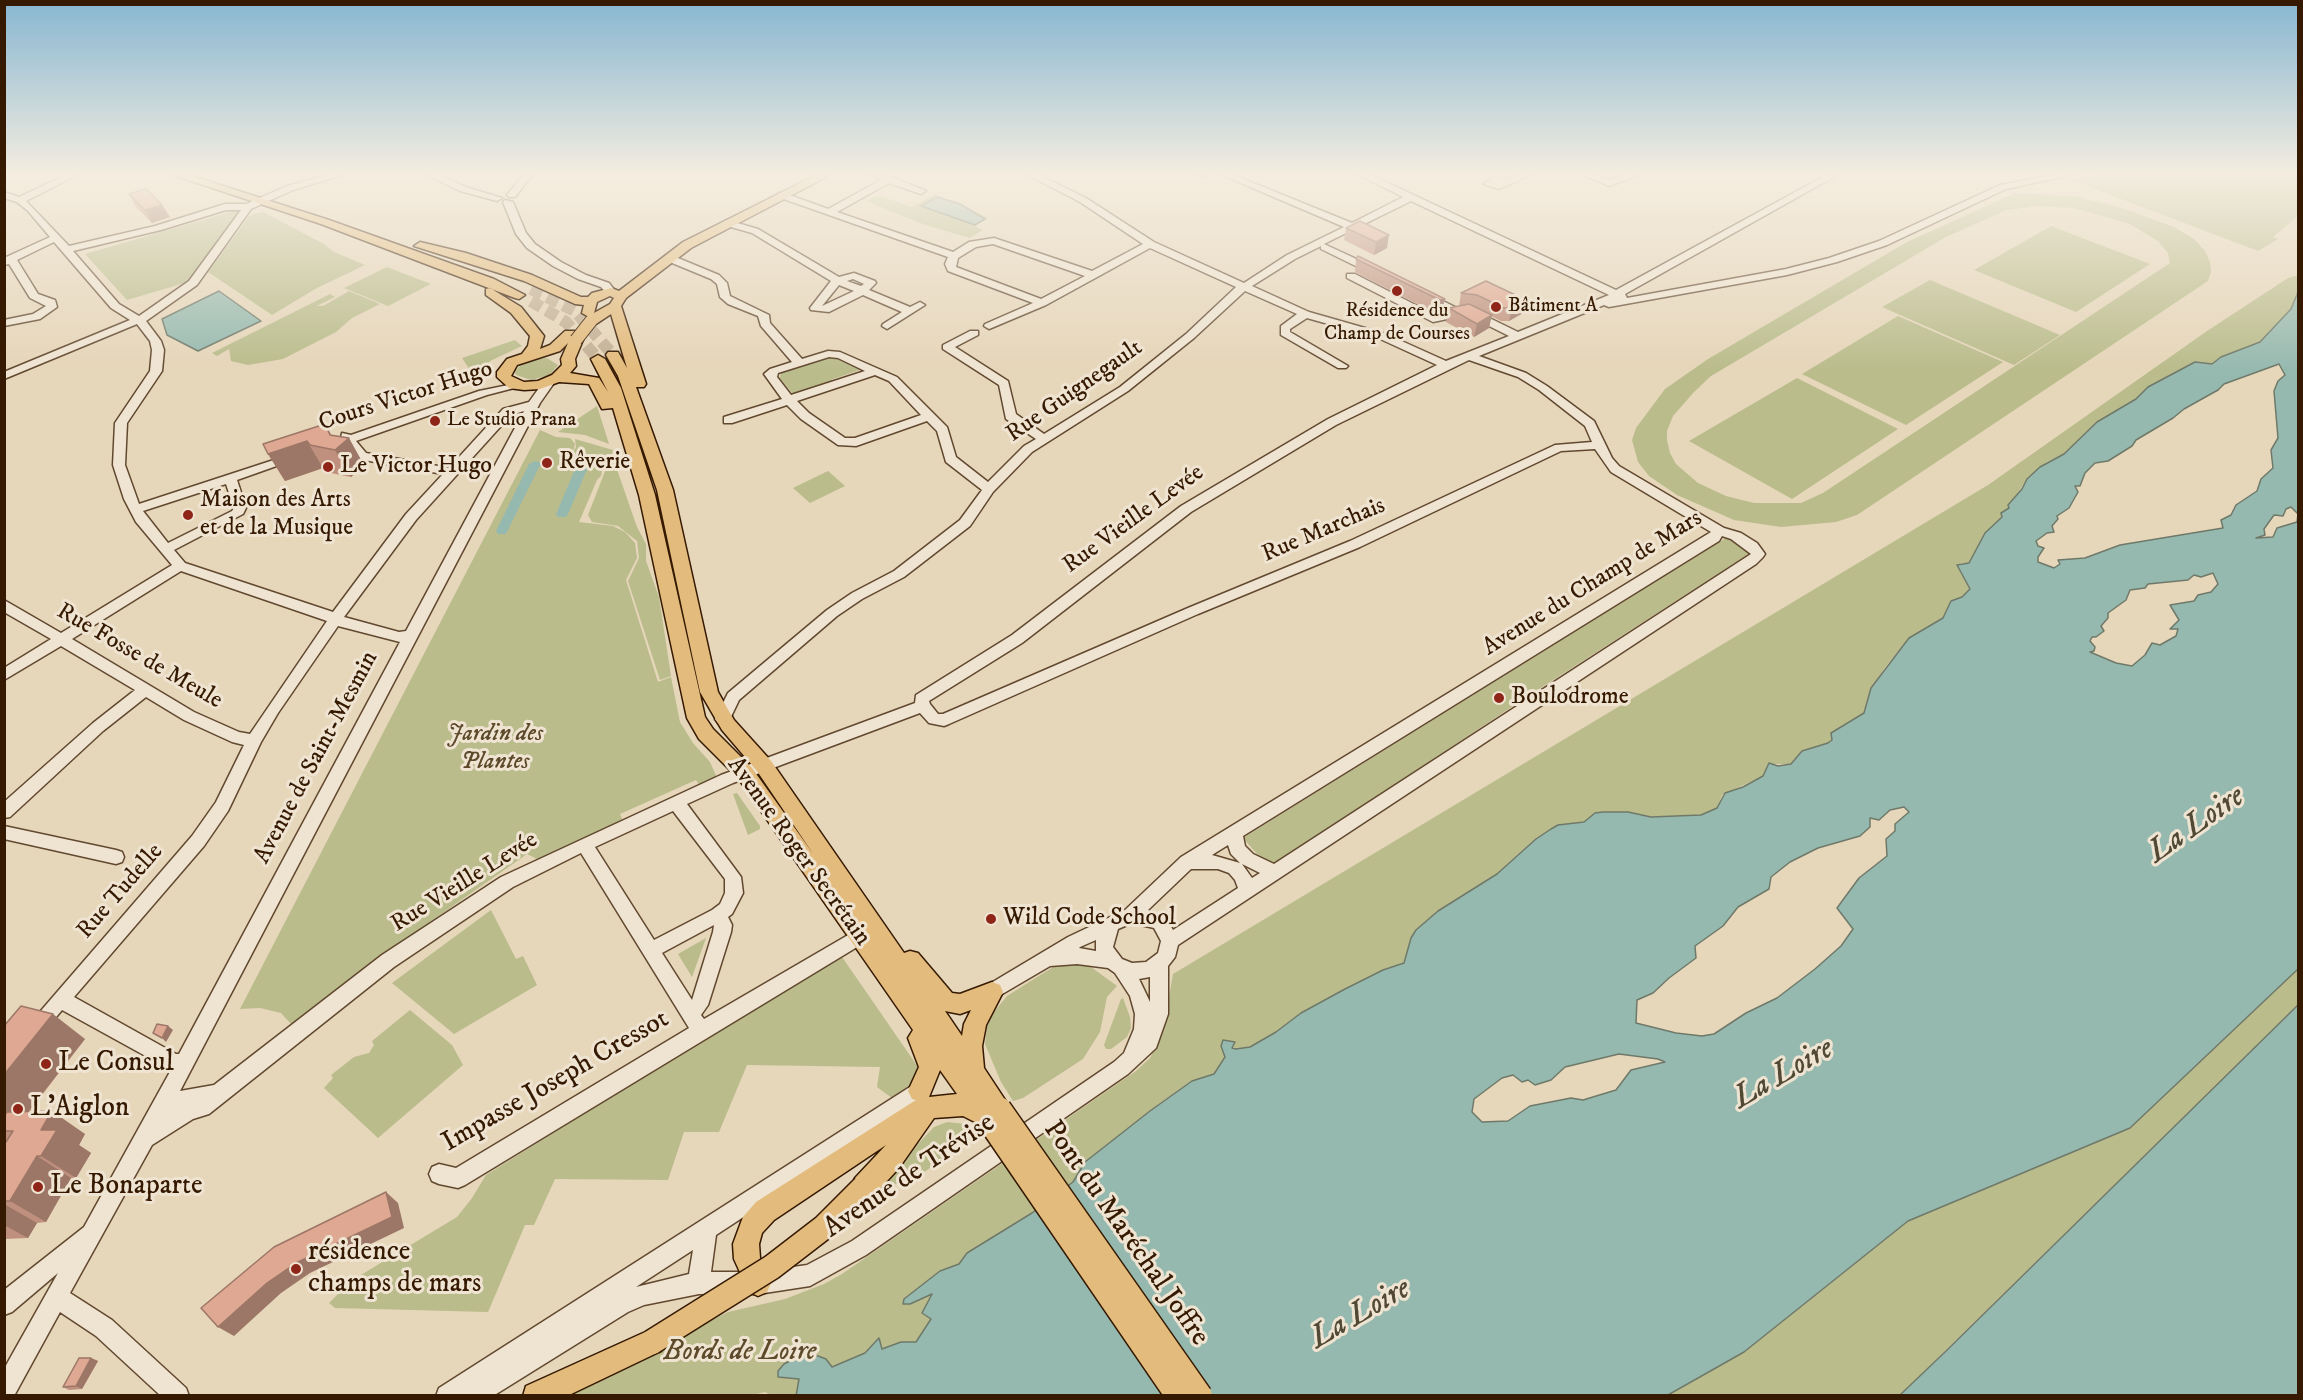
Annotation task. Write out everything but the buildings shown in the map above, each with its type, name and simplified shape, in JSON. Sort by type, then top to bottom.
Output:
[{"type":"main road","points":[[371,239],[490,282],[519,295]]},
{"type":"main road","points":[[396,239],[531,289]]},
{"type":"main road","points":[[647,495],[598,385],[588,378],[514,383],[507,367],[528,355],[548,351],[573,337],[588,319],[665,261],[701,239]]},
{"type":"main road","points":[[418,246],[462,256],[528,278],[579,301],[591,302]]},
{"type":"main road","points":[[393,248],[432,268],[493,293],[516,310],[537,336],[535,346],[528,355]]},
{"type":"main road","points":[[588,319],[591,302],[596,296],[616,298]]},
{"type":"main road","points":[[616,298],[628,354],[648,408],[665,490]]},
{"type":"main road","points":[[552,381],[567,370],[573,337]]},
{"type":"main road","name":"Avenue Roger Secrétain","points":[[612,355],[625,376],[665,490],[709,692],[723,719],[880,965],[990,1114]]},
{"type":"main road","name":"Avenue Roger Secrétain","points":[[598,359],[614,388],[647,495],[696,718],[706,734],[755,770],[864,914],[973,1071],[990,1114]]},
{"type":"main road","points":[[864,914],[902,950],[936,993],[947,1002],[960,1004],[992,992]]},
{"type":"main road","points":[[536,1395],[652,1342],[772,1267],[824,1227],[890,1160],[923,1117],[929,1058],[880,965]]},
{"type":"main road","points":[[973,1071],[971,1046],[975,1024],[992,992]]},
{"type":"main road","points":[[924,1100],[964,1106],[990,1114]]},
{"type":"main road","points":[[758,1283],[747,1259],[746,1244],[752,1226],[765,1211],[917,1111],[924,1100]]},
{"type":"main road","name":"Pont du Maréchal Joffre","points":[[990,1114],[1178,1395]]},
{"type":"main road","name":"Pont du Maréchal Joffre","points":[[990,1114],[1200,1395]]},
{"type":"street","points":[[5,259],[52,239]]},
{"type":"street","points":[[56,239],[115,306],[139,321],[149,331],[158,350],[152,379],[125,414],[120,431],[119,465],[136,509],[147,529],[180,566],[313,610],[334,620],[399,637],[410,636]]},
{"type":"street","points":[[65,250],[110,239]]},
{"type":"street","points":[[4,376],[139,321],[170,302],[193,283],[225,239]]},
{"type":"street","points":[[525,239],[531,246],[557,264],[582,278],[605,285],[616,298]]},
{"type":"street","points":[[770,239],[837,280]]},
{"type":"street","points":[[908,239],[954,256]]},
{"type":"street","points":[[1143,239],[1305,314],[1382,336],[1446,365]]},
{"type":"street","name":"Rue Guignegault","points":[[723,719],[733,697],[832,613],[857,596],[898,574],[965,523],[989,489],[1015,461],[1043,438],[1124,389],[1246,286],[1291,257],[1325,239]]},
{"type":"street","points":[[1507,239],[1629,299]]},
{"type":"street","name":"Rue Vieille Levée","points":[[145,1138],[188,1112],[202,1107],[388,961],[480,898],[584,843],[676,802],[923,706],[921,699],[1017,639],[1186,509],[1332,422],[1446,365],[1589,308],[1716,239]]},
{"type":"street","points":[[1589,308],[1787,272],[1833,260],[1891,239]]},
{"type":"street","points":[[1042,303],[952,269],[950,264],[954,256],[973,244],[994,241],[1093,275]]},
{"type":"street","points":[[989,326],[1042,303],[1150,244]]},
{"type":"street","points":[[1325,246],[1386,277]]},
{"type":"street","points":[[4,323],[36,317],[52,307],[51,302],[34,296],[13,262],[5,259]]},
{"type":"street","points":[[665,261],[715,277],[722,283],[725,297],[765,317],[765,324],[799,362]]},
{"type":"street","points":[[854,276],[871,283],[860,292],[825,310],[815,308],[837,280],[854,276]]},
{"type":"street","points":[[1351,276],[1437,320],[1457,312],[1469,312],[1515,336]]},
{"type":"street","points":[[860,292],[915,308],[886,326]]},
{"type":"street","points":[[1416,292],[1457,312]]},
{"type":"street","points":[[1305,314],[1285,328],[1285,333],[1342,366]]},
{"type":"street","points":[[974,333],[947,347],[947,352],[1004,383],[1010,416],[1043,438]]},
{"type":"street","points":[[929,416],[856,442],[842,442],[805,416],[789,400],[770,374],[799,362],[836,354],[893,379],[943,429],[950,459],[989,489]]},
{"type":"street","points":[[1470,356],[1489,365],[1522,375],[1543,388],[1590,424],[1606,459],[1614,468],[1719,531]]},
{"type":"street","points":[[728,420],[875,371]]},
{"type":"street","name":"Avenue de Saint-Mesmin","points":[[4,1392],[145,1138],[534,403],[552,381]]},
{"type":"street","points":[[514,383],[534,403]]},
{"type":"street","name":"Cours Victor Hugo","points":[[136,509],[514,383]]},
{"type":"street","name":"Rue Tudelle","points":[[20,1044],[198,841],[222,806],[254,740],[334,620],[411,517],[509,410],[534,403]]},
{"type":"street","points":[[347,438],[362,456],[451,472]]},
{"type":"street","name":"Rue Marchais","points":[[923,706],[934,719],[944,720],[1193,610],[1355,544],[1559,448],[1599,445]]},
{"type":"street","name":"Cours Victor Hugo","points":[[136,509],[309,450]]},
{"type":"street","points":[[166,549],[237,514],[240,508],[230,478]]},
{"type":"street","name":"Avenue du Champ de Mars","points":[[992,992],[1074,942],[1131,915],[1187,862],[1714,538],[1719,531],[1736,536],[1758,554],[1751,561],[1529,704],[1170,941]]},
{"type":"street","points":[[4,675],[180,566]]},
{"type":"street","name":"Rue Fosse de Meule","points":[[4,605],[63,639],[144,691],[237,738],[254,740]]},
{"type":"street","points":[[4,812],[91,734],[144,691]]},
{"type":"street","points":[[709,692],[733,697]]},
{"type":"street","points":[[651,950],[718,915],[726,909],[734,893],[733,877],[676,802]]},
{"type":"street","points":[[4,832],[116,857]]},
{"type":"street","points":[[1234,834],[1237,849],[1247,859],[1275,873]]},
{"type":"street","points":[[584,843],[701,1031]]},
{"type":"street","points":[[1187,862],[1207,861],[1235,868],[1243,877],[1247,891]]},
{"type":"street","points":[[690,1013],[699,1005],[722,932],[723,925],[718,915]]},
{"type":"street","points":[[1131,915],[1151,918],[1160,923],[1170,941],[1166,957],[1159,964]]},
{"type":"street","points":[[1111,926],[1104,941],[1104,949],[1138,993],[1144,1014],[1143,1029],[1131,1059]]},
{"type":"street","name":"Impasse Joseph Cressot","points":[[439,1174],[458,1178],[861,936]]},
{"type":"street","name":"Avenue du Champ de Mars","points":[[1046,959],[1077,956],[1141,971],[1159,964]]},
{"type":"street","name":"Avenue de Trévise","points":[[471,1395],[620,1304],[655,1291],[699,1283],[758,1283],[810,1275],[833,1264],[1131,1059],[1149,1042],[1155,1032],[1159,1014],[1159,964]]},
{"type":"street","points":[[60,1001],[73,1005],[174,1063],[184,1063]]},
{"type":"street","points":[[165,1100],[188,1100],[221,1092]]},
{"type":"street","points":[[447,1395],[706,1229],[924,1100]]},
{"type":"street","points":[[699,1283],[706,1229]]},
{"type":"street","points":[[4,1304],[94,1231]]},
{"type":"street","points":[[58,1298],[104,1328],[178,1395]]},
{"type":"green space","points":[[136,239],[220,239],[188,282],[127,300],[85,254]]},
{"type":"green space","points":[[232,239],[315,239],[334,252],[365,265],[317,288],[272,315],[208,272]]},
{"type":"green space","points":[[1913,239],[1942,239],[1711,376],[1673,416],[1667,431],[1670,453],[1676,464],[1698,483],[1726,496],[1754,503],[1801,503],[1823,493],[2170,263],[2168,253],[2155,239],[2194,239],[2205,251],[2210,262],[2211,272],[2208,281],[1857,515],[1836,522],[1781,527],[1734,520],[1677,495],[1649,476],[1638,462],[1632,440],[1636,428],[1665,389],[1708,359],[1907,242]]},
{"type":"green space","points":[[2028,239],[2086,239],[2150,264],[2076,312],[1974,270]]},
{"type":"green space","points":[[2227,239],[2277,239],[2258,251]]},
{"type":"green space","points":[[387,267],[431,284],[388,306],[344,288]]},
{"type":"green space","name":"Bords de Loire","points":[[2298,275],[2298,292],[2292,309],[2260,342],[2221,357],[2212,364],[2195,362],[2148,387],[2136,399],[2087,431],[2064,454],[2047,462],[2027,479],[2002,517],[1985,533],[1973,558],[1969,563],[1961,563],[1958,568],[1970,589],[1962,597],[1951,601],[1943,618],[1909,638],[1883,670],[1864,713],[1841,726],[1828,744],[1802,751],[1791,764],[1773,764],[1763,776],[1722,795],[1717,808],[1701,815],[1651,817],[1628,812],[1595,813],[1584,822],[1558,825],[1536,839],[1497,874],[1438,911],[1416,930],[1411,938],[1404,963],[1345,989],[1301,1013],[1276,1032],[1250,1047],[1236,1049],[1233,1046],[1221,1046],[1225,1057],[1214,1074],[1192,1081],[1150,1111],[1086,1162],[1073,1182],[1032,1213],[967,1253],[959,1264],[940,1271],[910,1304],[932,1294],[931,1319],[916,1342],[901,1342],[882,1349],[879,1338],[865,1353],[832,1367],[779,1377],[799,1379],[796,1395],[771,1395],[765,1392],[749,1396],[556,1396],[728,1312],[785,1299],[824,1284],[842,1274],[1136,1071],[1150,1058],[1163,1032],[1173,974],[1988,485],[2207,331],[2288,278]]},
{"type":"green space","points":[[1930,280],[2060,335],[2014,365],[1882,307]]},
{"type":"green space","points":[[349,291],[380,304],[352,318],[336,332],[283,359],[248,365],[231,361],[229,349],[217,356],[212,353],[330,294],[335,297],[317,306],[323,306]]},
{"type":"green space","points":[[1898,316],[2003,362],[1906,425],[1802,374]]},
{"type":"green space","points":[[515,340],[522,346],[490,361],[483,373],[474,376],[462,358]]},
{"type":"green space","points":[[833,357],[860,370],[833,379],[826,385],[815,386],[794,395],[780,378],[781,372]]},
{"type":"green space","points":[[547,358],[558,365],[550,375],[531,380],[516,375],[515,372],[521,364],[534,359]]},
{"type":"green space","points":[[1797,378],[1898,429],[1792,499],[1689,441]]},
{"type":"green space","points":[[597,406],[609,444],[585,435],[558,432]]},
{"type":"green space","name":"Jardin des Plantes","points":[[540,430],[556,437],[570,438],[575,444],[573,452],[576,447],[575,439],[613,450],[611,461],[614,461],[637,527],[646,544],[646,561],[659,597],[671,676],[660,680],[628,581],[639,558],[637,541],[618,526],[592,522],[588,515],[609,461],[605,461],[601,476],[597,480],[579,522],[613,526],[625,532],[635,543],[637,558],[626,580],[658,682],[671,677],[680,722],[693,743],[710,762],[717,778],[700,786],[696,780],[620,814],[623,821],[539,860],[527,854],[377,959],[291,1024],[281,1013],[260,1008],[240,1009]]},
{"type":"green space","points":[[828,471],[845,486],[810,503],[793,488]]},
{"type":"green space","points":[[1726,538],[1734,539],[1750,553],[1519,702],[1272,866],[1243,838]]},
{"type":"green space","points":[[737,793],[760,826],[760,829],[748,835],[733,794]]},
{"type":"green space","points":[[491,910],[516,959],[523,956],[537,985],[454,1034],[392,983]]},
{"type":"green space","points":[[706,938],[692,977],[678,954]]},
{"type":"green space","points":[[840,954],[918,1067],[916,1080],[892,1098],[877,1087],[880,1067],[747,1065],[719,1132],[684,1132],[668,1180],[555,1179],[534,1225],[525,1225],[488,1312],[335,1308],[329,1303],[351,1281],[457,1217],[486,1175]]},
{"type":"green space","points":[[1081,964],[1091,967],[1117,986],[1107,997],[1100,1032],[1083,1059],[1023,1098],[1013,1101],[1001,1082],[985,1044],[987,1027],[994,1012],[1007,996],[1053,967]]},
{"type":"green space","points":[[2298,969],[2298,1005],[1900,1395],[1668,1396],[1744,1352],[1908,1221],[2130,1128]]},
{"type":"green space","points":[[1123,998],[1130,1017],[1131,1028],[1127,1037],[1111,1049],[1106,1049],[1104,1045]]},
{"type":"green space","points":[[410,1010],[452,1045],[463,1065],[378,1138],[324,1088],[333,1078],[331,1075],[354,1057],[369,1053],[374,1045],[372,1041]]},
{"type":"green space","points":[[947,1122],[966,1124],[980,1133],[910,1182],[877,1187],[934,1127]]},
{"type":"water","points":[[219,291],[261,321],[198,351],[167,335],[162,319]]},
{"type":"water","name":"La Loire","points":[[2298,292],[2298,514],[2298,969],[2130,1128],[1908,1221],[1744,1352],[1668,1395],[796,1396],[799,1379],[778,1377],[778,1371],[784,1364],[800,1356],[818,1356],[826,1359],[832,1367],[865,1353],[879,1338],[882,1349],[901,1342],[916,1342],[931,1319],[922,1313],[932,1294],[910,1304],[903,1304],[904,1299],[940,1271],[959,1264],[967,1253],[1032,1213],[1073,1182],[1085,1162],[1150,1111],[1192,1081],[1214,1074],[1225,1057],[1221,1046],[1223,1040],[1235,1042],[1232,1048],[1250,1047],[1276,1032],[1301,1013],[1345,989],[1383,970],[1404,963],[1411,938],[1416,930],[1438,911],[1497,874],[1536,839],[1551,829],[1558,825],[1584,822],[1595,813],[1603,812],[1628,812],[1651,817],[1701,815],[1717,808],[1725,793],[1743,787],[1763,776],[1769,763],[1778,766],[1791,764],[1802,751],[1828,743],[1832,740],[1831,733],[1864,713],[1871,688],[1909,638],[1943,618],[1951,601],[1962,597],[1970,589],[1957,565],[1969,563],[1985,533],[2002,517],[2001,513],[2009,508],[2008,505],[2022,489],[2027,479],[2040,467],[2064,454],[2097,422],[2136,399],[2148,387],[2195,362],[2212,364],[2221,357],[2260,342],[2291,309]],"holes":[[[2279,364],[2285,375],[2278,381],[2274,391],[2278,438],[2271,450],[2273,468],[2261,479],[2257,491],[2236,505],[2231,515],[2221,520],[2223,528],[2120,545],[2085,558],[2058,560],[2060,564],[2054,568],[2038,562],[2038,557],[2044,548],[2038,546],[2036,541],[2047,533],[2054,532],[2052,526],[2058,519],[2057,516],[2069,508],[2078,492],[2075,486],[2080,486],[2085,473],[2095,463],[2108,461],[2132,446],[2136,440],[2218,390],[2224,384]],[[2291,507],[2298,514],[2297,522],[2277,528],[2273,537],[2256,538],[2265,535],[2264,529],[2274,515],[2283,516],[2286,509]],[[2213,573],[2218,584],[2211,592],[2198,595],[2194,601],[2170,605],[2179,620],[2170,629],[2178,629],[2176,636],[2160,645],[2152,643],[2145,655],[2132,666],[2116,663],[2090,652],[2094,651],[2095,647],[2090,641],[2092,637],[2104,631],[2101,626],[2108,618],[2108,613],[2126,600],[2130,590],[2145,588],[2148,584],[2188,580],[2194,575],[2201,577]],[[1904,807],[1909,812],[1895,824],[1895,831],[1886,839],[1887,856],[1859,878],[1837,908],[1853,929],[1841,946],[1815,969],[1777,998],[1746,1013],[1714,1034],[1702,1036],[1676,1033],[1636,1023],[1637,1000],[1653,993],[1696,958],[1695,946],[1723,926],[1738,907],[1769,889],[1771,877],[1790,862],[1818,848],[1860,836],[1870,827],[1870,818],[1879,820],[1890,810]],[[1619,1054],[1665,1062],[1631,1070],[1616,1090],[1583,1100],[1571,1098],[1530,1106],[1508,1121],[1482,1122],[1472,1112],[1474,1099],[1502,1078],[1513,1075],[1522,1082],[1528,1080],[1535,1085],[1551,1080],[1565,1067]]]},
{"type":"water","points":[[2298,1005],[2298,1395],[1900,1395],[1946,1351]]},
{"type":"waterway","points":[[502,531],[535,464],[538,464]]},
{"type":"waterway","points":[[562,514],[582,467]]},
{"type":"tunnel","points":[[531,289],[575,311],[613,355]]},
{"type":"tunnel","points":[[531,301],[566,322],[598,359]]},
{"type":"place","name":"Résidence du Champ de Courses","points":[[1397,291]]},
{"type":"place","name":"Bâtiment A","points":[[1496,307]]},
{"type":"place","name":"Le Studio Prana","points":[[435,421]]},
{"type":"place","name":"Rêverie","points":[[547,463]]},
{"type":"place","name":"Le Victor Hugo","points":[[328,467]]},
{"type":"place","name":"Maison des Arts et de la Musique","points":[[188,515]]},
{"type":"place","name":"Boulodrome","points":[[1499,698]]},
{"type":"place","name":"Wild Code School","points":[[991,919]]},
{"type":"place","name":"Le Consul","points":[[46,1064]]},
{"type":"place","name":"L'Aiglon","points":[[18,1109]]},
{"type":"place","name":"Le Bonaparte","points":[[38,1187]]},
{"type":"place","name":"résidence champs de mars","points":[[296,1269]]}]
